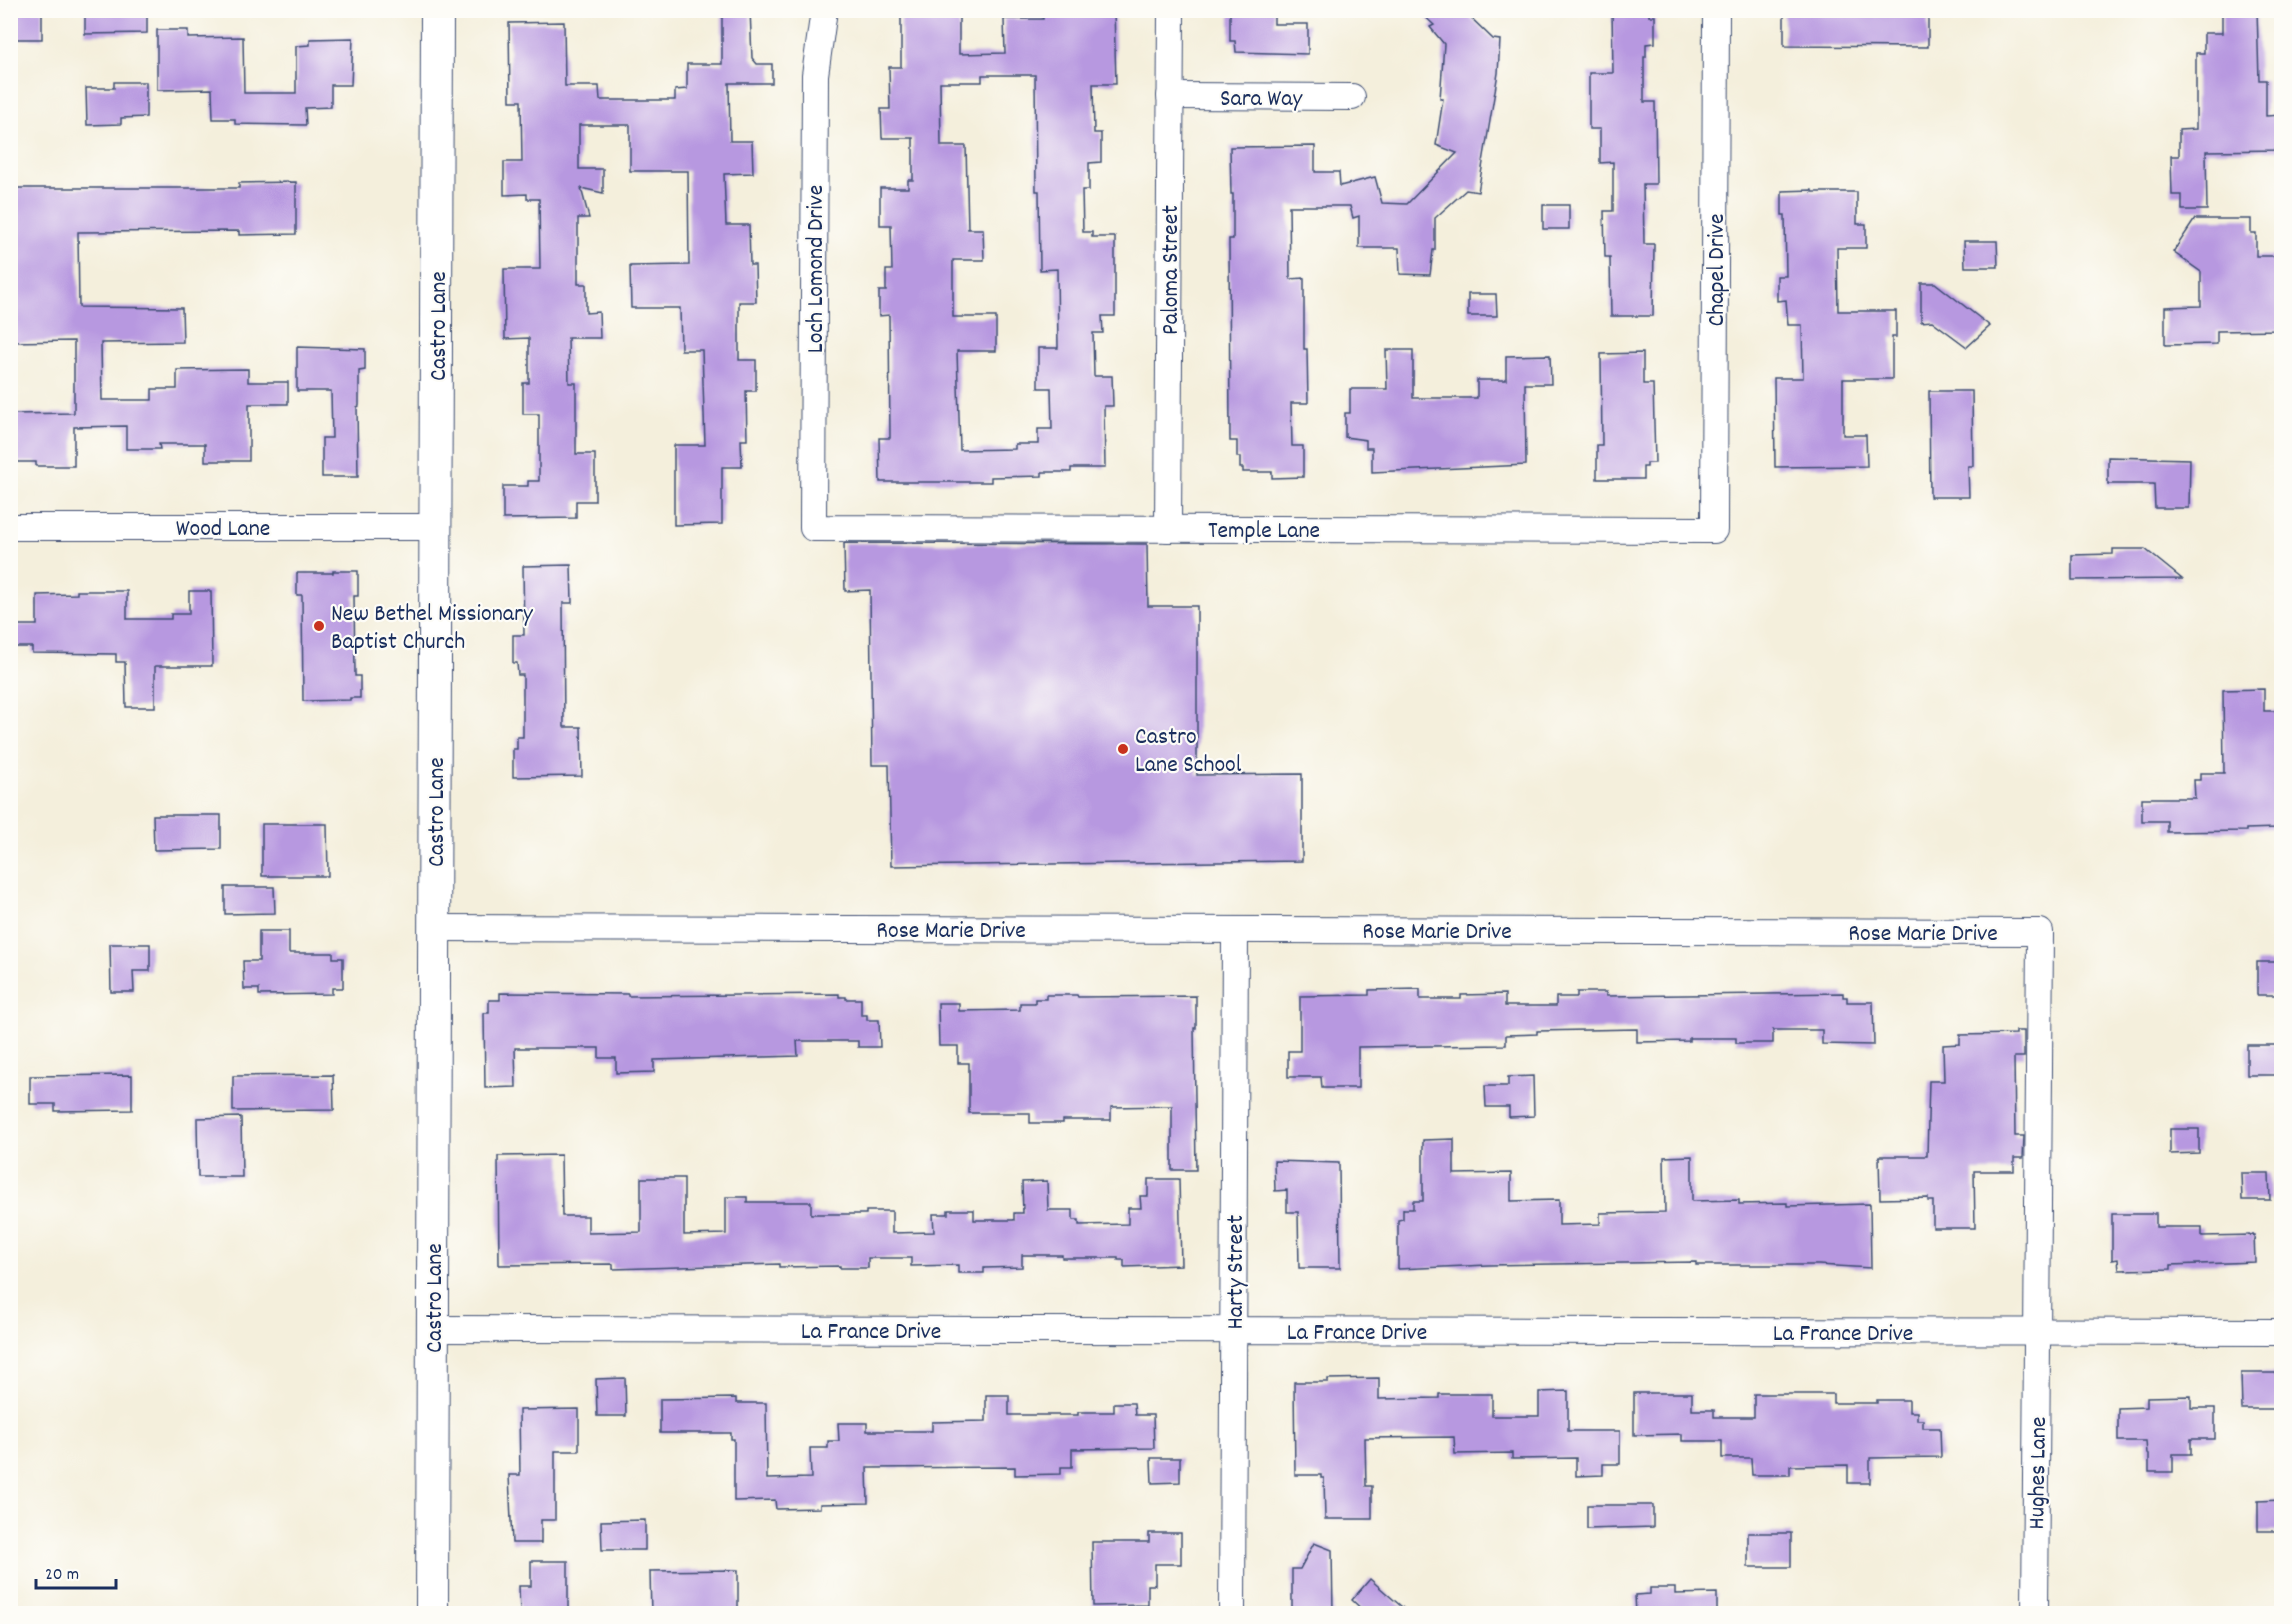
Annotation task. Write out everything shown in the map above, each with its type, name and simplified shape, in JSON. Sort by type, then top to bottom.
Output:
[{"type":"street","name":"Castro Lane","points":[[432,1614],[437,10]]},
{"type":"street","name":"Loch Lomond Drive","points":[[813,528],[815,75],[824,10]]},
{"type":"street","name":"Paloma Street","points":[[1168,529],[1171,10]]},
{"type":"street","name":"Chapel Drive","points":[[1714,530],[1716,10]]},
{"type":"street","name":"Sara Way","points":[[1170,96],[1352,97]]},
{"type":"street","name":"Wood Lane","points":[[10,527],[436,527]]},
{"type":"street","name":"Temple Lane","points":[[813,528],[1714,530]]},
{"type":"street","name":"Rose Marie Drive","points":[[434,928],[2040,932],[2038,1332]]},
{"type":"street","name":"Harty Street","points":[[1232,1614],[1235,930]]},
{"type":"street","name":"La France Drive","points":[[433,1329],[2282,1332]]},
{"type":"street","name":"Hughes Lane","points":[[2034,1614],[2038,1332]]},
{"type":"building","points":[[10,10],[42,10],[42,39],[10,39]]},
{"type":"building","points":[[85,10],[147,10],[147,33],[85,34]]},
{"type":"building","points":[[722,10],[750,10],[752,58],[757,64],[772,64],[772,83],[729,83],[730,141],[752,141],[753,173],[724,174],[726,225],[749,225],[750,265],[755,265],[756,302],[739,302],[739,360],[756,360],[756,391],[746,391],[747,440],[741,440],[742,467],[722,467],[722,524],[674,525],[674,445],[705,445],[702,350],[681,350],[680,308],[631,308],[630,266],[689,265],[688,171],[630,171],[630,125],[579,125],[579,169],[603,169],[603,193],[581,188],[589,218],[578,218],[578,284],[586,284],[586,313],[599,312],[600,338],[568,338],[569,383],[576,383],[576,454],[595,454],[595,501],[576,501],[576,518],[503,519],[503,486],[528,486],[528,481],[539,481],[539,414],[523,414],[523,383],[529,383],[529,338],[505,339],[504,269],[540,269],[539,199],[527,199],[527,194],[504,195],[504,162],[522,162],[521,101],[510,101],[509,23],[564,22],[565,86],[599,86],[600,100],[675,100],[675,90],[687,89],[687,64],[722,64]]},
{"type":"building","points":[[901,10],[959,10],[959,54],[1005,53],[1004,19],[1043,19],[1043,10],[1114,10],[1116,84],[1093,84],[1094,133],[1101,133],[1101,162],[1089,163],[1089,190],[1082,190],[1083,232],[1092,232],[1092,237],[1115,237],[1115,316],[1102,316],[1103,333],[1093,333],[1094,376],[1112,376],[1113,406],[1104,406],[1105,468],[1071,468],[1071,472],[1042,472],[1042,476],[991,477],[991,482],[880,482],[879,438],[890,438],[889,315],[879,316],[879,291],[886,291],[886,270],[892,270],[891,225],[880,225],[880,188],[908,188],[908,180],[913,180],[913,138],[882,138],[881,109],[890,109],[889,67],[901,67]],"holes":[[[982,75],[1035,75],[1036,191],[1039,191],[1040,270],[1057,269],[1058,348],[1038,348],[1038,388],[1051,388],[1052,429],[1038,429],[1038,444],[1015,444],[1015,449],[960,450],[957,351],[996,351],[996,317],[953,317],[953,260],[984,260],[983,229],[968,229],[966,146],[941,146],[940,82],[982,82]]]},
{"type":"building","points":[[1230,10],[1274,10],[1274,24],[1308,24],[1308,54],[1236,52],[1235,41],[1230,41]]},
{"type":"building","points":[[1418,10],[1463,10],[1493,39],[1500,40],[1498,73],[1478,192],[1466,190],[1435,218],[1435,250],[1433,250],[1430,275],[1400,274],[1399,248],[1359,248],[1359,216],[1353,218],[1350,206],[1289,206],[1290,279],[1304,278],[1304,349],[1307,349],[1308,403],[1291,403],[1292,446],[1303,446],[1303,477],[1272,478],[1272,472],[1243,472],[1243,468],[1240,468],[1240,457],[1237,457],[1237,441],[1230,441],[1229,239],[1233,239],[1233,194],[1231,194],[1230,147],[1315,146],[1315,172],[1339,172],[1340,186],[1375,177],[1382,203],[1407,204],[1457,153],[1436,145],[1443,99],[1440,99],[1444,44],[1430,27],[1434,25]]},
{"type":"building","points":[[1612,10],[1649,10],[1649,16],[1655,16],[1655,43],[1646,44],[1646,57],[1644,57],[1644,102],[1655,102],[1656,184],[1643,184],[1644,244],[1654,244],[1653,316],[1611,316],[1610,257],[1605,257],[1604,211],[1613,211],[1613,162],[1600,163],[1600,129],[1589,129],[1589,73],[1613,73]]},
{"type":"building","points":[[1784,10],[1928,10],[1928,47],[1784,46]]},
{"type":"building","points":[[2222,10],[2257,10],[2259,80],[2266,80],[2266,116],[2282,115],[2282,150],[2206,151],[2207,210],[2182,210],[2182,195],[2172,195],[2171,156],[2179,156],[2179,130],[2196,129],[2196,53],[2204,53],[2204,33],[2222,33]]},
{"type":"building","points":[[157,30],[188,30],[188,38],[243,37],[244,93],[296,93],[296,46],[310,45],[310,39],[353,38],[351,85],[331,85],[331,107],[305,108],[306,125],[235,124],[235,119],[213,119],[212,89],[157,90]]},
{"type":"building","points":[[114,82],[146,82],[146,117],[121,118],[121,124],[87,125],[86,88],[114,88]]},
{"type":"building","points":[[296,182],[296,234],[239,235],[239,231],[78,232],[79,307],[182,308],[183,342],[101,343],[102,400],[152,400],[152,389],[177,389],[177,370],[248,369],[248,382],[288,382],[288,404],[249,404],[249,461],[205,461],[205,444],[159,444],[160,449],[126,449],[126,426],[74,427],[74,466],[36,466],[36,462],[10,462],[10,414],[74,413],[74,341],[10,342],[10,188],[239,188],[239,183]]},
{"type":"building","points":[[1812,190],[1812,192],[1857,192],[1857,224],[1866,224],[1866,248],[1837,248],[1838,311],[1896,311],[1896,337],[1892,337],[1892,379],[1843,379],[1843,435],[1866,435],[1867,466],[1775,467],[1774,378],[1803,378],[1802,325],[1788,325],[1786,300],[1777,301],[1777,276],[1786,276],[1785,215],[1782,215],[1782,191]]},
{"type":"building","points":[[1543,205],[1569,205],[1569,229],[1543,229]]},
{"type":"building","points":[[2195,219],[2251,219],[2251,233],[2256,233],[2256,256],[2282,256],[2282,330],[2217,331],[2217,344],[2165,345],[2165,307],[2201,306],[2201,272],[2173,252]]},
{"type":"building","points":[[1964,241],[1997,241],[1998,267],[1965,267]]},
{"type":"building","points":[[1921,283],[1935,283],[1990,326],[1967,347],[1932,321],[1921,322]]},
{"type":"building","points":[[1468,294],[1496,294],[1497,316],[1468,316]]},
{"type":"building","points":[[297,347],[365,349],[365,370],[359,371],[359,406],[357,407],[358,477],[322,477],[322,438],[332,438],[331,391],[297,391]]},
{"type":"building","points":[[1386,350],[1413,350],[1413,398],[1477,398],[1477,380],[1506,380],[1506,356],[1550,355],[1551,384],[1525,384],[1526,465],[1372,472],[1372,448],[1366,448],[1366,440],[1345,437],[1345,413],[1350,413],[1350,389],[1387,389]]},
{"type":"building","points":[[1643,353],[1643,384],[1653,384],[1655,463],[1647,463],[1647,467],[1643,467],[1643,479],[1597,479],[1597,445],[1602,445],[1601,354]]},
{"type":"building","points":[[1929,391],[1972,391],[1973,466],[1968,466],[1969,497],[1930,497]]},
{"type":"building","points":[[2108,457],[2190,459],[2189,508],[2155,508],[2154,484],[2108,484]]},
{"type":"building","points":[[844,543],[1147,544],[1148,606],[1197,606],[1197,775],[1302,774],[1302,861],[891,866],[889,765],[872,765],[870,590],[845,591]]},
{"type":"building","points":[[2113,549],[2145,549],[2182,579],[2072,580],[2072,555],[2113,554]]},
{"type":"building","points":[[571,565],[572,603],[563,603],[564,727],[581,727],[582,776],[513,777],[513,749],[517,749],[517,737],[523,737],[523,675],[518,675],[517,663],[513,663],[513,635],[524,635],[523,566]]},
{"type":"building","points":[[333,571],[358,571],[358,596],[354,596],[355,676],[360,676],[360,698],[303,701],[302,595],[297,595],[297,573],[333,573]]},
{"type":"building","points":[[77,591],[127,591],[127,619],[171,619],[171,614],[189,614],[189,591],[211,591],[212,666],[155,666],[155,707],[126,707],[125,662],[116,662],[116,654],[32,653],[32,647],[15,647],[15,625],[37,625],[37,595],[77,594]]},
{"type":"building","points":[[2264,689],[2264,711],[2282,711],[2282,792],[2277,792],[2277,828],[2246,829],[2246,831],[2167,832],[2167,821],[2142,821],[2142,798],[2195,798],[2194,780],[2200,780],[2200,773],[2224,773],[2223,690]]},
{"type":"building","points":[[153,815],[221,815],[221,849],[154,850]]},
{"type":"building","points":[[262,824],[327,824],[328,876],[262,876]]},
{"type":"building","points":[[225,887],[274,887],[275,913],[225,914]]},
{"type":"building","points":[[259,931],[289,931],[289,953],[333,953],[333,958],[343,958],[343,988],[332,988],[332,994],[259,995],[259,989],[244,989],[243,961],[259,961]]},
{"type":"building","points":[[110,944],[150,944],[150,971],[133,971],[134,992],[111,992]]},
{"type":"building","points":[[2257,962],[2282,962],[2282,995],[2257,995]]},
{"type":"building","points":[[1420,989],[1420,999],[1461,999],[1461,995],[1505,994],[1505,1006],[1556,1006],[1556,997],[1577,997],[1577,992],[1606,992],[1606,996],[1843,993],[1843,997],[1847,997],[1847,1002],[1873,1002],[1874,1045],[1822,1044],[1822,1030],[1773,1030],[1773,1043],[1736,1043],[1736,1038],[1689,1038],[1689,1041],[1637,1042],[1637,1029],[1537,1031],[1537,1034],[1506,1035],[1506,1045],[1358,1047],[1358,1088],[1322,1088],[1321,1077],[1288,1077],[1288,1051],[1300,1051],[1300,996],[1369,995],[1369,990]]},
{"type":"building","points":[[500,993],[628,994],[628,996],[839,994],[839,997],[846,997],[846,999],[861,999],[861,1015],[867,1015],[867,1020],[879,1020],[880,1047],[858,1047],[858,1041],[797,1041],[798,1056],[654,1060],[654,1072],[616,1073],[616,1058],[599,1058],[599,1048],[515,1048],[516,1087],[485,1088],[484,1013],[489,1013],[489,1000],[500,1000]]},
{"type":"building","points":[[1046,995],[1196,996],[1196,1028],[1194,1028],[1196,1170],[1172,1170],[1172,1106],[1111,1107],[1111,1120],[1063,1120],[1063,1123],[1030,1123],[1030,1113],[969,1113],[969,1063],[958,1063],[958,1046],[939,1046],[938,1003],[959,1003],[959,1011],[1020,1010],[1020,1003],[1035,1003],[1035,999],[1046,999]]},
{"type":"building","points":[[2016,1031],[2024,1031],[2024,1057],[2014,1057],[2015,1136],[2024,1136],[2023,1158],[2014,1158],[2014,1171],[1974,1171],[1975,1228],[1933,1228],[1933,1201],[1928,1201],[1928,1198],[1880,1199],[1879,1156],[1927,1156],[1929,1081],[1944,1081],[1943,1045],[1960,1044],[1960,1035],[2016,1034]]},
{"type":"building","points":[[2247,1045],[2282,1045],[2282,1075],[2247,1075]]},
{"type":"building","points":[[132,1075],[132,1110],[55,1111],[55,1104],[30,1104],[30,1076]]},
{"type":"building","points":[[333,1075],[334,1110],[233,1111],[233,1076]]},
{"type":"building","points":[[1533,1076],[1534,1116],[1509,1117],[1509,1107],[1486,1107],[1485,1086],[1508,1086],[1508,1077]]},
{"type":"building","points":[[241,1117],[242,1177],[198,1177],[197,1118]]},
{"type":"building","points":[[2170,1129],[2199,1129],[2199,1153],[2170,1154]]},
{"type":"building","points":[[1454,1139],[1454,1174],[1511,1173],[1511,1201],[1559,1200],[1559,1225],[1600,1224],[1600,1213],[1665,1212],[1664,1157],[1692,1156],[1692,1201],[1739,1200],[1739,1204],[1787,1203],[1787,1206],[1870,1204],[1871,1268],[1818,1265],[1696,1265],[1696,1262],[1488,1265],[1398,1269],[1398,1220],[1403,1219],[1403,1209],[1413,1209],[1413,1201],[1423,1201],[1423,1140]]},
{"type":"building","points":[[561,1155],[562,1216],[588,1216],[588,1233],[641,1232],[641,1178],[684,1178],[684,1235],[726,1234],[726,1197],[747,1197],[747,1202],[811,1202],[811,1214],[866,1214],[866,1211],[892,1211],[892,1233],[934,1232],[933,1214],[948,1214],[948,1210],[974,1210],[974,1220],[1014,1220],[1014,1213],[1023,1213],[1022,1182],[1047,1181],[1048,1210],[1073,1210],[1073,1220],[1079,1220],[1079,1225],[1128,1224],[1128,1208],[1141,1208],[1140,1196],[1148,1196],[1148,1179],[1179,1179],[1181,1265],[1124,1267],[1124,1260],[1118,1260],[1118,1258],[1022,1255],[1022,1267],[984,1268],[984,1273],[958,1273],[958,1265],[911,1266],[911,1258],[868,1258],[868,1268],[779,1267],[779,1264],[613,1269],[613,1264],[499,1265],[498,1156]]},
{"type":"building","points":[[1274,1161],[1339,1163],[1340,1268],[1299,1268],[1298,1212],[1287,1212],[1287,1190],[1275,1191]]},
{"type":"building","points":[[2241,1173],[2269,1173],[2270,1200],[2242,1200]]},
{"type":"building","points":[[2112,1214],[2156,1214],[2156,1227],[2202,1227],[2202,1236],[2254,1235],[2255,1262],[2171,1265],[2171,1269],[2119,1270],[2118,1259],[2112,1260]]},
{"type":"building","points":[[2241,1373],[2282,1373],[2282,1409],[2242,1409]]},
{"type":"building","points":[[625,1378],[626,1416],[597,1416],[596,1379]]},
{"type":"building","points":[[1379,1378],[1379,1399],[1439,1398],[1439,1394],[1492,1394],[1492,1416],[1539,1416],[1539,1392],[1568,1391],[1568,1431],[1620,1431],[1620,1464],[1603,1464],[1603,1475],[1576,1476],[1576,1458],[1512,1459],[1512,1453],[1455,1454],[1454,1437],[1365,1438],[1366,1486],[1372,1486],[1372,1519],[1325,1519],[1324,1478],[1321,1478],[1321,1475],[1295,1475],[1294,1382]]},
{"type":"building","points":[[1634,1393],[1692,1393],[1692,1410],[1714,1410],[1714,1417],[1754,1417],[1754,1394],[1833,1394],[1833,1403],[1909,1400],[1909,1412],[1917,1412],[1917,1420],[1923,1420],[1923,1428],[1940,1428],[1941,1457],[1870,1458],[1870,1483],[1848,1483],[1848,1465],[1790,1466],[1790,1475],[1752,1475],[1751,1458],[1722,1458],[1722,1441],[1682,1441],[1682,1434],[1634,1435]]},
{"type":"building","points":[[986,1395],[1009,1395],[1009,1415],[1078,1415],[1078,1412],[1114,1412],[1114,1403],[1134,1403],[1135,1415],[1153,1415],[1154,1448],[1072,1449],[1072,1467],[1061,1467],[1061,1474],[1015,1475],[1015,1467],[867,1468],[868,1503],[820,1504],[820,1508],[776,1509],[775,1500],[734,1501],[734,1439],[731,1439],[731,1433],[660,1433],[660,1399],[736,1398],[736,1403],[766,1403],[767,1479],[811,1478],[810,1448],[828,1448],[828,1441],[839,1441],[838,1423],[867,1423],[867,1431],[932,1431],[932,1422],[986,1421]]},
{"type":"building","points":[[2191,1396],[2191,1408],[2215,1408],[2215,1439],[2191,1439],[2191,1454],[2173,1454],[2173,1472],[2149,1472],[2146,1441],[2118,1441],[2118,1408],[2147,1407],[2147,1397]]},
{"type":"building","points":[[579,1409],[579,1451],[555,1451],[555,1520],[541,1520],[541,1543],[512,1543],[509,1475],[520,1475],[519,1410]]},
{"type":"building","points":[[1151,1458],[1180,1458],[1180,1482],[1152,1483]]},
{"type":"building","points":[[2282,1500],[2282,1531],[2258,1531],[2258,1501]]},
{"type":"building","points":[[1587,1505],[1653,1505],[1653,1527],[1587,1529]]},
{"type":"building","points":[[645,1520],[645,1550],[602,1550],[601,1521]]},
{"type":"building","points":[[1149,1533],[1181,1533],[1181,1564],[1155,1564],[1155,1585],[1148,1585],[1148,1605],[1093,1606],[1092,1542],[1149,1542]]},
{"type":"building","points":[[1748,1533],[1791,1533],[1791,1567],[1748,1567]]},
{"type":"building","points":[[1314,1543],[1332,1550],[1333,1614],[1292,1614],[1292,1569],[1300,1569]]},
{"type":"building","points":[[531,1561],[568,1561],[568,1614],[520,1614],[519,1586],[531,1586]]},
{"type":"building","points":[[738,1570],[738,1614],[651,1614],[650,1571]]},
{"type":"building","points":[[1370,1579],[1410,1614],[1367,1614],[1352,1600]]},
{"type":"building","points":[[1650,1588],[1675,1588],[1675,1594],[1717,1593],[1717,1614],[1636,1614],[1635,1595],[1650,1594]]},
{"type":"place","name":"New Bethel Missionary Baptist Church","points":[[319,626]]},
{"type":"place","name":"Castro Lane School","points":[[1123,749]]}]
